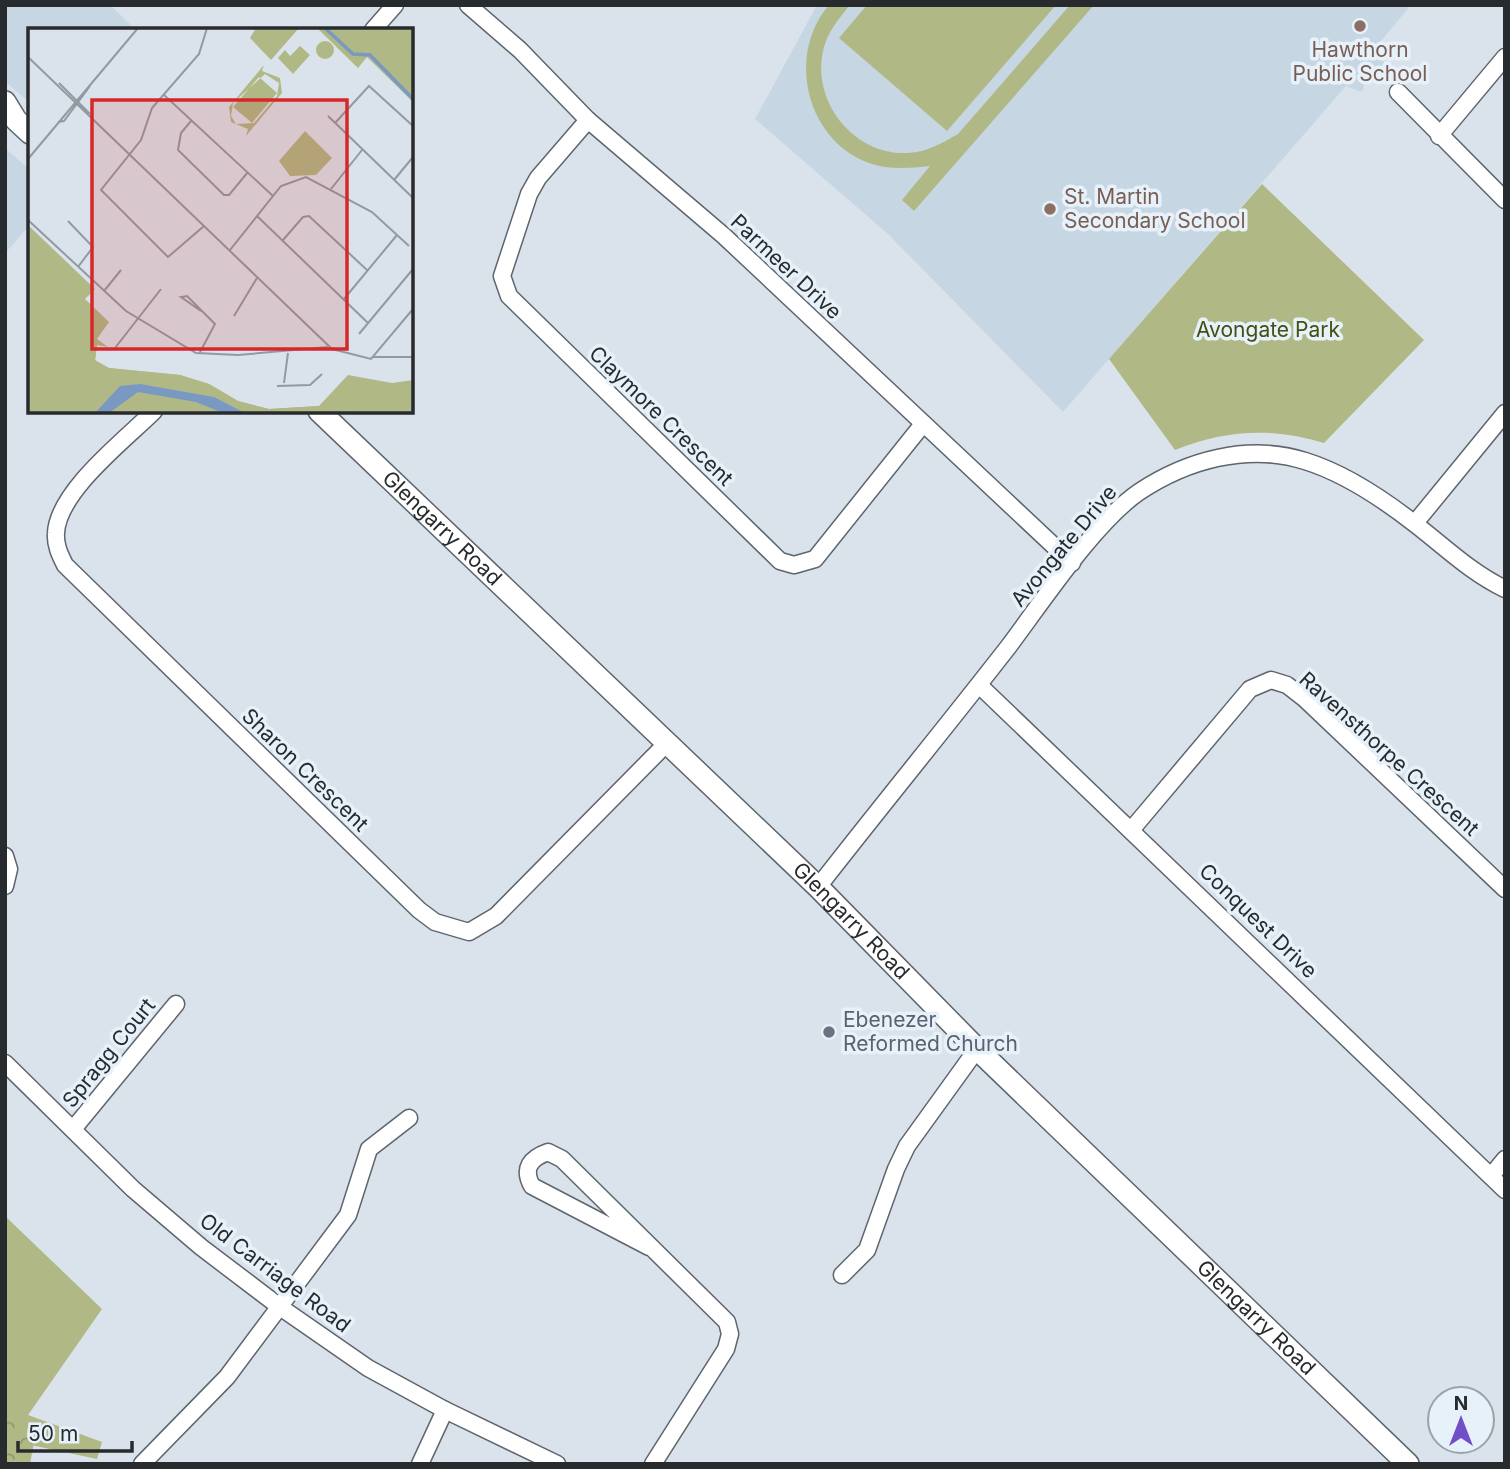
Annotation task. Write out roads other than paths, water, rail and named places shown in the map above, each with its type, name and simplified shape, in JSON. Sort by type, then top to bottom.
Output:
[{"type":"street","points":[[375,28],[395,5]]},
{"type":"street","name":"Parmeer Drive","points":[[468,5],[520,50],[588,120],[724,236],[1072,563]]},
{"type":"street","points":[[1439,136],[1505,57]]},
{"type":"street","points":[[1398,92],[1505,200]]},
{"type":"street","name":"Claymore Crescent","points":[[588,120],[538,178],[529,194],[502,276],[509,296],[780,561],[794,565],[814,559],[923,424]]},
{"type":"street","name":"Sharon Crescent","points":[[152,413],[75,490],[61,515],[56,533],[58,551],[65,565],[419,910],[435,922],[469,932],[496,916],[666,744]]},
{"type":"street","name":"Glengarry Road","points":[[321,413],[818,887],[977,1049],[1400,1462]]},
{"type":"street","points":[[1415,523],[1505,413]]},
{"type":"street","name":"Avongate Drive","points":[[818,887],[1072,563],[1121,507],[1174,471],[1220,456],[1265,455],[1302,460],[1358,486],[1415,523],[1465,565],[1505,589]]},
{"type":"street","name":"Ravensthorpe Crescent","points":[[1132,829],[1250,689],[1259,682],[1271,680],[1287,685],[1305,699],[1505,889]]},
{"type":"street","name":"Conquest Drive","points":[[979,685],[1505,1190]]},
{"type":"street","points":[[5,856],[9,869],[5,886]]},
{"type":"street","name":"Spragg Court","points":[[74,1128],[176,1004]]},
{"type":"street","points":[[842,1275],[867,1250],[896,1169],[908,1146],[977,1049]]},
{"type":"street","name":"Old Carriage Road","points":[[5,1063],[133,1189],[280,1307],[368,1368],[445,1410],[557,1464]]},
{"type":"street","points":[[142,1464],[227,1377],[348,1215],[369,1149],[409,1118]]},
{"type":"street","points":[[649,1247],[531,1186],[527,1178],[527,1166],[535,1156],[548,1152],[562,1158],[727,1322],[730,1334],[726,1349],[653,1464]]},
{"type":"street","points":[[1491,1177],[1505,1159]]},
{"type":"street","points":[[420,1464],[445,1410]]},
{"type":"place","name":"Hawthorn Public School","points":[[1360,26]]},
{"type":"place","name":"St. Martin Secondary School","points":[[1050,209]]},
{"type":"place","name":"Ebenezer Reformed Church","points":[[829,1032]]},
{"type":"park label","name":"Avongate Park","points":[[1268,330]]}]
